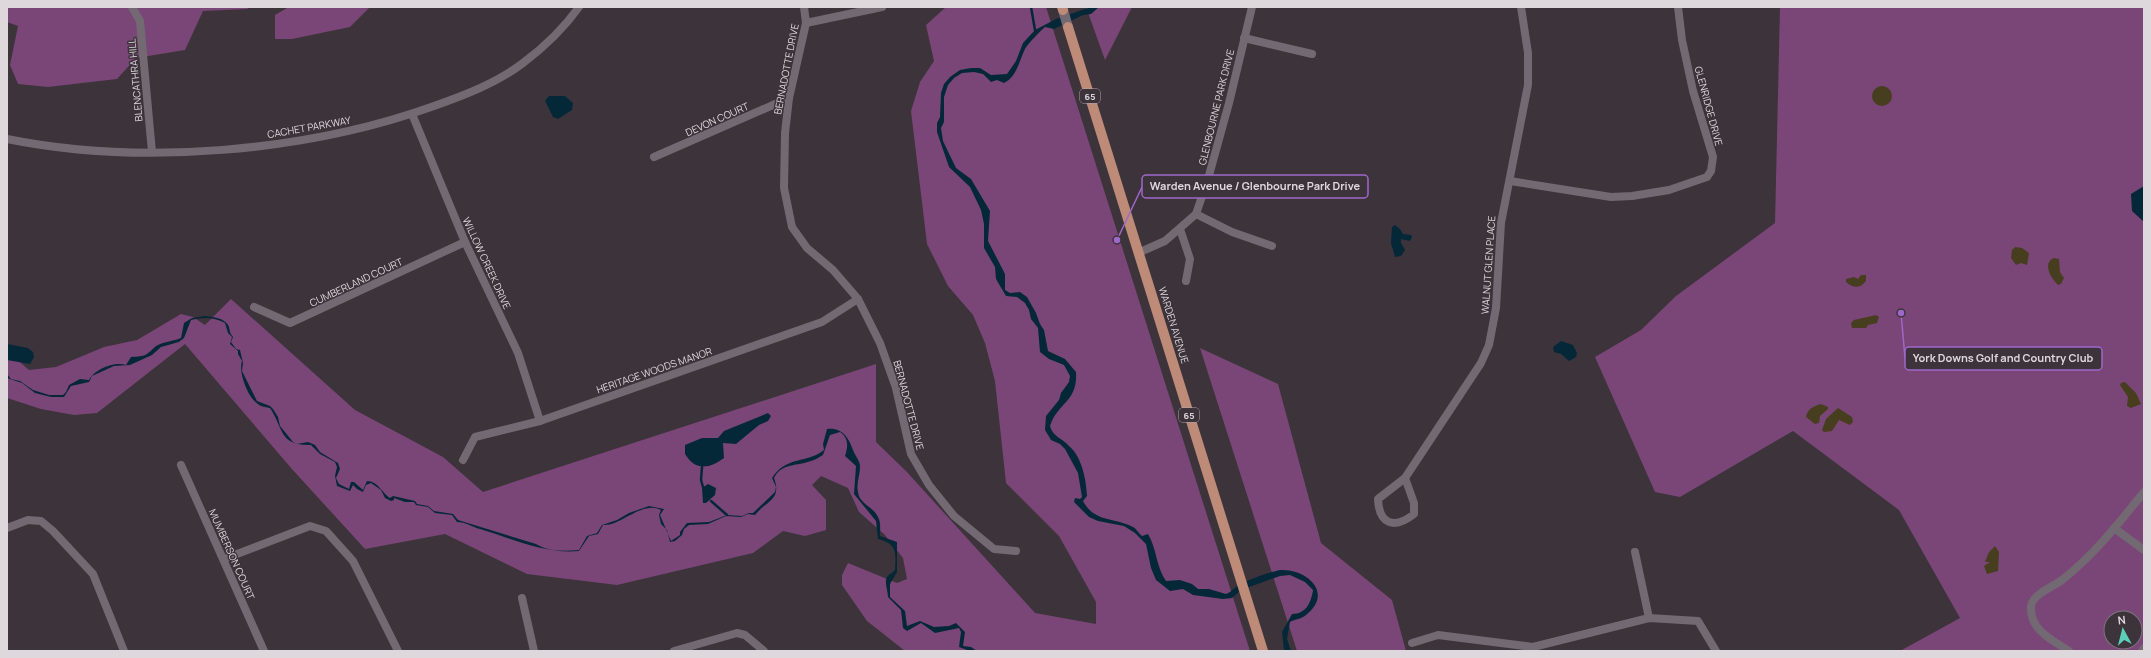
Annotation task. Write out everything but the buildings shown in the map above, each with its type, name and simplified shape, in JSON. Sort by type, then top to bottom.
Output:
[{"type":"main road","name":"WARDEN AVENUE","points":[[1062,8],[1263,651]]},
{"type":"street","name":"BLENCATHRA HILL","points":[[132,7],[140,21],[152,152]]},
{"type":"street","name":"CACHET PARKWAY","points":[[7,139],[73,148],[152,152],[211,151],[283,143],[337,134],[412,114],[468,94],[523,63],[568,23],[579,7]]},
{"type":"street","name":"BERNADOTTE DRIVE","points":[[804,7],[806,23],[789,98],[785,133],[784,188],[792,227],[807,248],[833,270],[858,299],[880,343],[893,381],[911,454],[929,485],[954,516],[994,549],[1016,551]]},
{"type":"street","points":[[806,23],[882,7]]},
{"type":"street","name":"GLENBOURNE PARK DRIVE","points":[[1138,253],[1158,246],[1196,214],[1208,179],[1229,103],[1252,7]]},
{"type":"street","name":"WALNUT GLEN PLACE","points":[[1405,478],[1414,503],[1414,514],[1406,520],[1396,524],[1386,521],[1379,510],[1378,499],[1405,478],[1477,369],[1489,345],[1496,308],[1501,223],[1528,85],[1528,53],[1521,7]]},
{"type":"street","name":"GLENRIDGE DRIVE","points":[[1510,181],[1611,197],[1632,196],[1669,190],[1706,177],[1711,171],[1713,157],[1693,91],[1682,40],[1678,7]]},
{"type":"street","points":[[1244,38],[1312,54]]},
{"type":"street","name":"DEVON COURT","points":[[654,157],[789,98]]},
{"type":"street","name":"WILLOW CREEK DRIVE","points":[[412,114],[465,242],[518,353],[540,421]]},
{"type":"street","points":[[1196,214],[1232,232],[1272,246]]},
{"type":"street","points":[[1180,229],[1190,259],[1186,281]]},
{"type":"street","name":"CUMBERLAND COURT","points":[[254,307],[290,323],[465,242]]},
{"type":"street","name":"HERITAGE WOODS MANOR","points":[[463,460],[475,437],[540,421],[822,322],[858,299]]},
{"type":"street","name":"MUMBERSON COURT","points":[[181,465],[224,558],[264,651]]},
{"type":"street","points":[[2069,651],[2045,636],[2033,622],[2031,606],[2034,598],[2061,581],[2092,556],[2144,492]]},
{"type":"street","points":[[7,528],[28,520],[41,520],[53,531],[92,574],[124,651]]},
{"type":"street","points":[[224,558],[310,526],[326,531],[353,561],[398,651]]},
{"type":"street","points":[[2114,528],[2144,550]]},
{"type":"street","points":[[1635,552],[1649,618]]},
{"type":"street","points":[[522,598],[534,651]]},
{"type":"street","points":[[1412,643],[1438,635],[1533,649],[1649,618],[1698,622],[1716,651]]},
{"type":"street","points":[[674,651],[738,633],[745,635],[764,651]]},
{"type":"shaded area","points":[[7,7],[250,7],[247,9],[203,11],[185,50],[136,58],[117,79],[48,87],[18,84],[10,65],[18,26],[7,22]]},
{"type":"shaded area","points":[[370,7],[350,27],[292,39],[275,39],[275,15],[287,8]]},
{"type":"shaded area","points":[[946,7],[1046,7],[1250,651],[905,651],[867,621],[842,585],[842,575],[848,563],[897,583],[907,579],[903,558],[884,534],[859,512],[848,488],[821,476],[812,485],[826,500],[826,530],[805,536],[783,531],[753,553],[617,585],[527,574],[445,534],[365,549],[291,468],[185,344],[97,413],[74,415],[41,409],[7,398],[7,351],[29,370],[56,367],[104,347],[137,340],[181,314],[193,317],[205,325],[231,299],[355,410],[443,457],[483,492],[876,364],[876,442],[906,471],[1035,613],[1096,624],[1096,602],[1059,536],[1006,483],[995,381],[985,343],[973,315],[948,286],[927,244],[911,111],[920,82],[934,61],[926,25]]},
{"type":"shaded area","points":[[1086,7],[1132,7],[1105,60]]},
{"type":"shaded area","points":[[1780,7],[2144,7],[2144,651],[1900,651],[1960,618],[1899,510],[1793,431],[1680,497],[1655,492],[1595,357],[1641,330],[1676,296],[1775,223]]},
{"type":"shaded area","points":[[1200,348],[1278,384],[1321,543],[1392,600],[1406,651],[1297,651]]},
{"type":"sand","points":[[1882,86],[1889,89],[1892,96],[1889,103],[1882,106],[1875,103],[1872,96],[1875,89]]},
{"type":"sand","points":[[2015,247],[2022,248],[2029,253],[2027,265],[2021,263],[2016,265],[2011,258],[2012,250]]},
{"type":"sand","points":[[2054,258],[2059,259],[2060,272],[2064,278],[2061,284],[2058,285],[2050,275],[2048,267],[2050,260]]},
{"type":"sand","points":[[1861,275],[1866,275],[1866,281],[1864,284],[1856,287],[1851,286],[1846,282],[1846,279],[1854,277],[1858,279]]},
{"type":"sand","points":[[1876,315],[1879,317],[1877,323],[1868,325],[1866,328],[1852,328],[1851,323],[1854,320]]},
{"type":"sand","points":[[2125,382],[2136,393],[2141,404],[2131,408],[2127,406],[2128,397],[2120,385],[2121,383]]},
{"type":"sand","points":[[1821,404],[1828,407],[1828,409],[1820,416],[1819,423],[1815,424],[1806,417],[1811,408]]},
{"type":"sand","points":[[1838,408],[1852,417],[1853,422],[1850,425],[1839,420],[1832,431],[1824,432],[1822,430],[1826,419]]},
{"type":"sand","points":[[1995,546],[1999,552],[1998,571],[1987,574],[1984,566],[1990,562],[1985,562],[1989,552]]},
{"type":"water","points":[[1091,7],[1099,7],[1091,14],[1083,15],[1054,29],[1045,27],[1026,47],[1015,73],[1004,83],[997,80],[991,82],[983,74],[974,72],[962,73],[954,78],[948,85],[944,97],[944,122],[941,128],[943,141],[956,168],[971,179],[990,211],[988,241],[1005,274],[1005,290],[1010,293],[1020,292],[1027,297],[1044,330],[1048,351],[1065,359],[1076,372],[1074,390],[1053,418],[1050,426],[1053,433],[1066,443],[1080,462],[1086,483],[1087,496],[1083,501],[1093,513],[1133,527],[1142,536],[1148,534],[1160,570],[1166,581],[1180,580],[1192,584],[1198,589],[1209,589],[1226,594],[1245,582],[1281,570],[1291,571],[1308,578],[1314,584],[1318,599],[1314,607],[1306,615],[1290,622],[1287,639],[1291,651],[1284,650],[1282,632],[1292,614],[1297,614],[1304,610],[1311,599],[1313,590],[1305,582],[1290,575],[1280,576],[1241,590],[1232,598],[1223,599],[1193,595],[1183,589],[1170,591],[1156,580],[1151,568],[1146,544],[1135,533],[1124,526],[1098,521],[1089,517],[1074,502],[1075,498],[1080,499],[1082,497],[1078,473],[1065,449],[1060,444],[1051,440],[1045,430],[1046,416],[1059,400],[1061,393],[1069,382],[1070,376],[1064,365],[1049,359],[1040,352],[1038,328],[1031,319],[1029,310],[1025,303],[1017,297],[1006,296],[996,279],[995,267],[984,248],[984,224],[981,210],[970,187],[949,167],[937,132],[937,123],[940,117],[941,93],[944,84],[950,77],[960,70],[971,68],[980,68],[991,75],[1007,74],[1016,61],[1023,43],[1035,30],[1056,19]]},
{"type":"water","points":[[549,96],[565,96],[573,103],[572,110],[558,119],[553,117],[545,101]]},
{"type":"water","points":[[2144,186],[2144,222],[2132,211],[2131,194]]},
{"type":"water","points":[[1395,225],[1403,234],[1411,235],[1412,237],[1410,241],[1401,239],[1401,243],[1405,250],[1401,256],[1395,257],[1391,243],[1392,227]]},
{"type":"water","points":[[205,316],[219,318],[227,324],[233,337],[231,342],[236,349],[240,350],[243,363],[242,371],[257,401],[270,406],[273,409],[278,417],[280,426],[295,443],[293,443],[284,435],[270,408],[259,405],[247,391],[241,372],[242,361],[238,351],[230,344],[232,337],[228,333],[225,323],[221,321],[204,318],[191,320],[184,338],[179,342],[161,347],[152,355],[130,365],[114,366],[92,376],[110,365],[126,365],[131,357],[145,355],[156,346],[181,338],[184,323],[192,318]]},
{"type":"water","points":[[1561,341],[1573,345],[1577,353],[1576,357],[1569,361],[1561,354],[1554,352],[1553,347]]},
{"type":"water","points":[[7,344],[28,348],[33,352],[34,357],[30,364],[7,360]]},
{"type":"water","points":[[7,374],[11,379],[20,381],[33,390],[49,395],[63,395],[69,385],[80,379],[89,380],[92,376],[89,382],[71,386],[64,397],[51,397],[35,393],[22,383],[7,378]]},
{"type":"water","points":[[768,413],[771,416],[768,421],[759,425],[736,444],[723,443],[724,458],[714,464],[708,466],[698,466],[689,460],[685,454],[685,445],[702,438],[718,438],[724,431]]},
{"type":"water","points":[[827,429],[837,430],[844,434],[859,462],[860,470],[857,486],[859,496],[861,500],[878,517],[880,524],[880,536],[897,542],[897,572],[890,584],[890,597],[905,611],[907,626],[920,621],[934,627],[949,626],[956,623],[965,632],[963,646],[971,647],[977,651],[970,651],[959,647],[961,632],[959,628],[935,633],[921,623],[907,631],[903,628],[901,610],[888,597],[886,584],[887,577],[895,570],[894,550],[889,543],[878,539],[876,521],[854,494],[856,466],[845,456],[847,443],[843,434],[840,432],[830,435],[823,455],[806,463],[785,467],[777,473],[774,478],[776,487],[772,478],[778,471],[784,466],[811,457],[824,450],[823,444]]},
{"type":"water","points":[[308,442],[315,445],[320,452],[338,463],[340,469],[336,478],[339,484],[349,489],[351,482],[354,482],[363,490],[367,481],[371,482],[377,485],[390,498],[393,496],[415,501],[417,504],[428,506],[434,511],[453,514],[458,520],[549,549],[517,541],[457,522],[452,515],[435,513],[428,507],[416,505],[414,502],[405,502],[394,498],[394,500],[391,501],[385,498],[381,490],[371,483],[366,485],[363,492],[353,485],[350,491],[337,486],[335,476],[337,467],[335,462],[320,454],[311,445],[298,444]]},
{"type":"water","points":[[708,484],[716,488],[715,495],[706,503],[703,503],[702,488]]},
{"type":"water","points":[[776,487],[775,495],[772,499],[755,515],[748,514],[741,517],[726,516],[708,524],[689,525],[684,529],[682,535],[675,541],[670,542],[668,534],[671,541],[680,535],[680,532],[687,523],[709,522],[727,515],[742,516],[749,513],[753,513],[775,492]]},
{"type":"water","points":[[649,506],[664,509],[660,515],[666,529],[661,524],[659,515],[661,510],[647,508],[617,522],[603,525],[598,534],[589,536],[579,551],[564,551],[579,550],[587,536],[597,533],[602,525],[617,520],[629,513]]},
{"type":"waterway","points":[[1031,7],[1035,30]]},
{"type":"waterway","points":[[702,467],[701,480],[703,487]]},
{"type":"waterway","points":[[711,501],[727,515]]},
{"type":"place","name":"Warden Avenue / Glenbourne Park Drive","points":[[1117,240]]},
{"type":"place","name":"York Downs Golf and Country Club","points":[[1901,313]]}]
